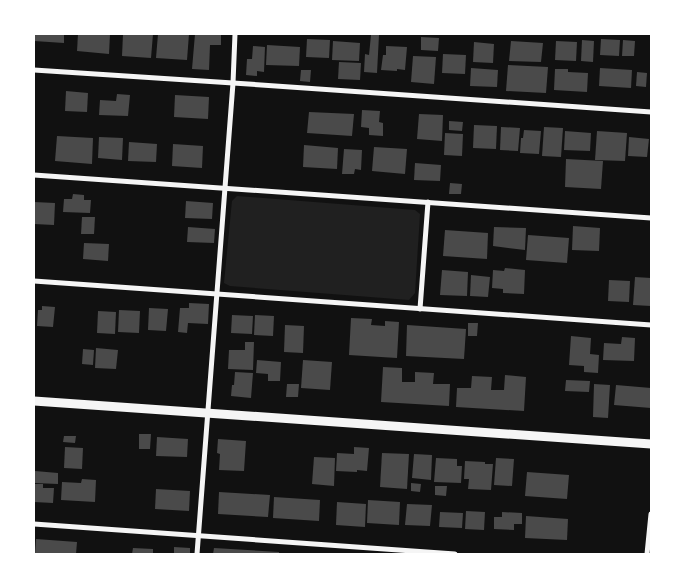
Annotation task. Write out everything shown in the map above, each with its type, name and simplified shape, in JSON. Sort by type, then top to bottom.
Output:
[{"type":"street","points":[[196,554],[236,34]]},
{"type":"street","points":[[34,70],[233,82],[651,112]]},
{"type":"street","points":[[34,176],[651,218]]},
{"type":"street","points":[[420,309],[428,202]]},
{"type":"street","points":[[34,281],[651,325]]},
{"type":"street","points":[[34,402],[651,444]]},
{"type":"street","points":[[648,554],[651,514]]},
{"type":"street","points":[[34,524],[454,554]]},
{"type":"shaded area","points":[[237,196],[415,210],[420,214],[415,293],[409,300],[230,286],[224,283],[232,201]]},
{"type":"building","points":[[34,34],[64,34],[64,43],[34,41]]},
{"type":"building","points":[[78,34],[110,34],[109,54],[77,51]]},
{"type":"building","points":[[123,34],[153,34],[151,58],[122,56]]},
{"type":"building","points":[[158,34],[189,34],[187,60],[156,58]]},
{"type":"building","points":[[195,34],[221,34],[221,45],[210,45],[209,70],[192,69]]},
{"type":"building","points":[[371,35],[379,35],[377,73],[364,72],[365,54],[369,55]]},
{"type":"building","points":[[421,37],[439,38],[438,51],[421,50]]},
{"type":"building","points":[[307,39],[330,40],[329,58],[306,57]]},
{"type":"building","points":[[601,39],[620,40],[619,56],[600,55]]},
{"type":"building","points":[[582,40],[594,41],[593,62],[581,61]]},
{"type":"building","points":[[623,40],[635,41],[634,56],[622,56]]},
{"type":"building","points":[[333,41],[360,43],[359,61],[332,60]]},
{"type":"building","points":[[511,41],[543,43],[541,62],[509,61]]},
{"type":"building","points":[[556,41],[577,42],[576,61],[555,60]]},
{"type":"building","points":[[474,42],[494,44],[493,63],[473,62]]},
{"type":"building","points":[[267,45],[300,47],[299,66],[266,65]]},
{"type":"building","points":[[253,46],[265,47],[264,72],[257,71],[257,76],[246,75],[247,59],[252,59]]},
{"type":"building","points":[[386,46],[407,47],[405,70],[381,70],[383,55],[386,55]]},
{"type":"building","points":[[443,54],[466,55],[465,74],[442,73]]},
{"type":"building","points":[[413,56],[436,57],[434,84],[411,82]]},
{"type":"building","points":[[339,62],[361,63],[360,80],[338,79]]},
{"type":"building","points":[[508,65],[548,67],[546,93],[506,91]]},
{"type":"building","points":[[471,68],[498,70],[497,87],[470,86]]},
{"type":"building","points":[[600,68],[632,70],[631,88],[599,86]]},
{"type":"building","points":[[555,69],[568,69],[568,72],[588,73],[587,92],[554,90]]},
{"type":"building","points":[[301,70],[311,70],[310,82],[300,81]]},
{"type":"building","points":[[637,72],[647,73],[646,87],[636,86]]},
{"type":"building","points":[[66,91],[88,93],[87,112],[65,111]]},
{"type":"building","points":[[117,94],[130,95],[128,116],[99,115],[100,100],[116,101]]},
{"type":"building","points":[[175,95],[209,97],[208,119],[174,117]]},
{"type":"building","points":[[362,110],[380,111],[379,122],[383,123],[383,136],[369,135],[369,128],[361,127]]},
{"type":"building","points":[[309,112],[354,114],[352,136],[307,133]]},
{"type":"building","points":[[419,114],[443,115],[442,141],[417,139]]},
{"type":"building","points":[[449,121],[463,122],[462,131],[449,130]]},
{"type":"building","points":[[474,125],[497,126],[496,149],[473,148]]},
{"type":"building","points":[[501,127],[520,128],[518,151],[500,150]]},
{"type":"building","points":[[544,127],[563,128],[561,157],[542,156]]},
{"type":"building","points":[[524,130],[541,131],[539,154],[520,153],[521,138],[523,138]]},
{"type":"building","points":[[565,131],[591,133],[590,151],[564,150]]},
{"type":"building","points":[[597,131],[627,133],[625,161],[595,160]]},
{"type":"building","points":[[445,133],[463,134],[462,156],[444,155]]},
{"type":"building","points":[[57,136],[93,138],[92,164],[55,161]]},
{"type":"building","points":[[99,137],[123,138],[122,160],[98,158]]},
{"type":"building","points":[[629,137],[649,139],[647,157],[628,156]]},
{"type":"building","points":[[129,142],[157,144],[156,162],[128,161]]},
{"type":"building","points":[[173,144],[203,146],[202,168],[172,166]]},
{"type":"building","points":[[304,145],[338,148],[337,169],[303,167]]},
{"type":"building","points":[[374,147],[407,149],[405,174],[372,171]]},
{"type":"building","points":[[344,149],[362,150],[361,170],[355,169],[354,174],[342,174]]},
{"type":"building","points":[[566,159],[603,161],[601,189],[565,187]]},
{"type":"building","points":[[415,163],[441,165],[440,181],[414,180]]},
{"type":"building","points":[[450,183],[462,184],[461,194],[449,194]]},
{"type":"building","points":[[73,194],[84,195],[84,200],[91,200],[90,213],[63,212],[64,199],[72,199]]},
{"type":"building","points":[[186,201],[213,203],[212,219],[185,218]]},
{"type":"building","points":[[34,202],[55,203],[54,225],[34,224]]},
{"type":"building","points":[[82,217],[95,217],[94,234],[81,234]]},
{"type":"building","points":[[573,226],[600,228],[599,251],[572,250]]},
{"type":"building","points":[[188,227],[215,229],[214,243],[187,242]]},
{"type":"building","points":[[494,227],[526,228],[525,250],[493,246]]},
{"type":"building","points":[[445,230],[488,233],[487,259],[443,256]]},
{"type":"building","points":[[528,235],[569,238],[567,263],[526,260]]},
{"type":"building","points":[[84,243],[109,244],[108,261],[83,259]]},
{"type":"building","points":[[505,268],[525,270],[524,294],[503,293],[503,289],[492,288],[493,270],[504,271]]},
{"type":"building","points":[[442,270],[468,272],[467,296],[440,295]]},
{"type":"building","points":[[471,275],[490,277],[488,297],[470,296]]},
{"type":"building","points":[[635,277],[651,278],[651,306],[633,305]]},
{"type":"building","points":[[609,280],[630,281],[629,302],[608,301]]},
{"type":"building","points":[[189,303],[209,304],[208,324],[188,323],[187,333],[178,332],[180,308],[189,308]]},
{"type":"building","points":[[42,306],[55,307],[53,327],[37,326],[38,310],[42,310]]},
{"type":"building","points":[[149,308],[168,309],[166,331],[148,330]]},
{"type":"building","points":[[119,310],[140,311],[139,333],[118,332]]},
{"type":"building","points":[[98,311],[116,312],[115,334],[97,333]]},
{"type":"building","points":[[232,315],[253,316],[252,334],[231,333]]},
{"type":"building","points":[[255,315],[274,316],[273,336],[254,335]]},
{"type":"building","points":[[351,318],[372,319],[371,325],[385,326],[385,321],[399,322],[397,358],[349,355]]},
{"type":"building","points":[[468,323],[478,323],[477,336],[468,336]]},
{"type":"building","points":[[285,325],[304,326],[303,353],[284,352]]},
{"type":"building","points":[[407,325],[466,329],[464,359],[406,356]]},
{"type":"building","points":[[571,336],[591,338],[590,354],[599,355],[598,373],[584,372],[584,366],[569,365]]},
{"type":"building","points":[[622,337],[635,338],[634,361],[603,360],[604,343],[621,344]]},
{"type":"building","points":[[245,342],[254,342],[253,370],[228,369],[229,350],[245,350]]},
{"type":"building","points":[[96,348],[118,350],[116,369],[95,368]]},
{"type":"building","points":[[83,349],[94,350],[93,365],[82,364]]},
{"type":"building","points":[[257,360],[281,362],[280,381],[268,381],[268,374],[256,373]]},
{"type":"building","points":[[303,360],[332,362],[330,390],[301,388]]},
{"type":"building","points":[[383,367],[402,368],[402,382],[415,382],[415,372],[434,373],[433,384],[450,384],[449,406],[381,402]]},
{"type":"building","points":[[235,372],[253,373],[251,398],[231,396]]},
{"type":"building","points":[[505,375],[526,377],[524,411],[456,407],[457,388],[471,388],[472,376],[492,377],[491,390],[504,390]]},
{"type":"building","points":[[566,380],[590,381],[589,392],[565,391]]},
{"type":"building","points":[[287,384],[299,384],[298,397],[286,397]]},
{"type":"building","points":[[594,384],[610,385],[608,418],[593,417]]},
{"type":"building","points":[[616,385],[651,388],[651,408],[614,405]]},
{"type":"building","points":[[139,434],[151,434],[150,449],[139,449]]},
{"type":"building","points":[[64,436],[76,436],[75,443],[63,442]]},
{"type":"building","points":[[157,437],[188,439],[187,457],[156,456]]},
{"type":"building","points":[[218,439],[246,441],[244,471],[219,470],[220,454],[217,453]]},
{"type":"building","points":[[65,447],[83,448],[82,469],[64,468]]},
{"type":"building","points":[[354,447],[369,448],[367,471],[336,471],[337,453],[354,454]]},
{"type":"building","points":[[382,453],[409,454],[407,489],[380,487]]},
{"type":"building","points":[[414,454],[432,455],[431,480],[412,478]]},
{"type":"building","points":[[314,457],[335,458],[334,486],[312,484]]},
{"type":"building","points":[[436,458],[457,459],[457,466],[462,466],[461,483],[434,482]]},
{"type":"building","points":[[496,458],[514,459],[512,486],[494,485]]},
{"type":"building","points":[[465,461],[493,464],[491,490],[468,489],[469,479],[464,479]]},
{"type":"building","points":[[35,471],[58,473],[58,484],[34,483]]},
{"type":"building","points":[[527,472],[569,475],[567,499],[525,496]]},
{"type":"building","points":[[82,479],[96,480],[95,502],[61,500],[62,482],[81,483]]},
{"type":"building","points":[[411,483],[421,484],[420,492],[411,491]]},
{"type":"building","points":[[34,484],[43,484],[43,488],[54,488],[53,503],[34,502]]},
{"type":"building","points":[[435,486],[447,486],[446,496],[435,495]]},
{"type":"building","points":[[156,489],[190,491],[189,511],[155,509]]},
{"type":"building","points":[[219,492],[270,495],[268,517],[218,514]]},
{"type":"building","points":[[274,497],[320,500],[319,521],[273,518]]},
{"type":"building","points":[[368,500],[400,502],[399,525],[367,523]]},
{"type":"building","points":[[337,502],[366,504],[365,527],[336,525]]},
{"type":"building","points":[[407,504],[432,505],[430,526],[405,525]]},
{"type":"building","points":[[466,511],[485,512],[484,530],[465,529]]},
{"type":"building","points":[[440,512],[463,513],[462,528],[439,527]]},
{"type":"building","points":[[502,512],[522,513],[522,524],[514,524],[514,530],[494,529],[494,517],[502,517]]},
{"type":"building","points":[[526,516],[568,519],[567,540],[525,538]]},
{"type":"building","points":[[36,539],[77,542],[76,554],[35,554]]},
{"type":"building","points":[[174,547],[190,548],[190,554],[174,554]]},
{"type":"building","points":[[133,548],[153,549],[153,554],[132,554]]},
{"type":"building","points":[[214,548],[279,552],[279,554],[213,554]]}]
